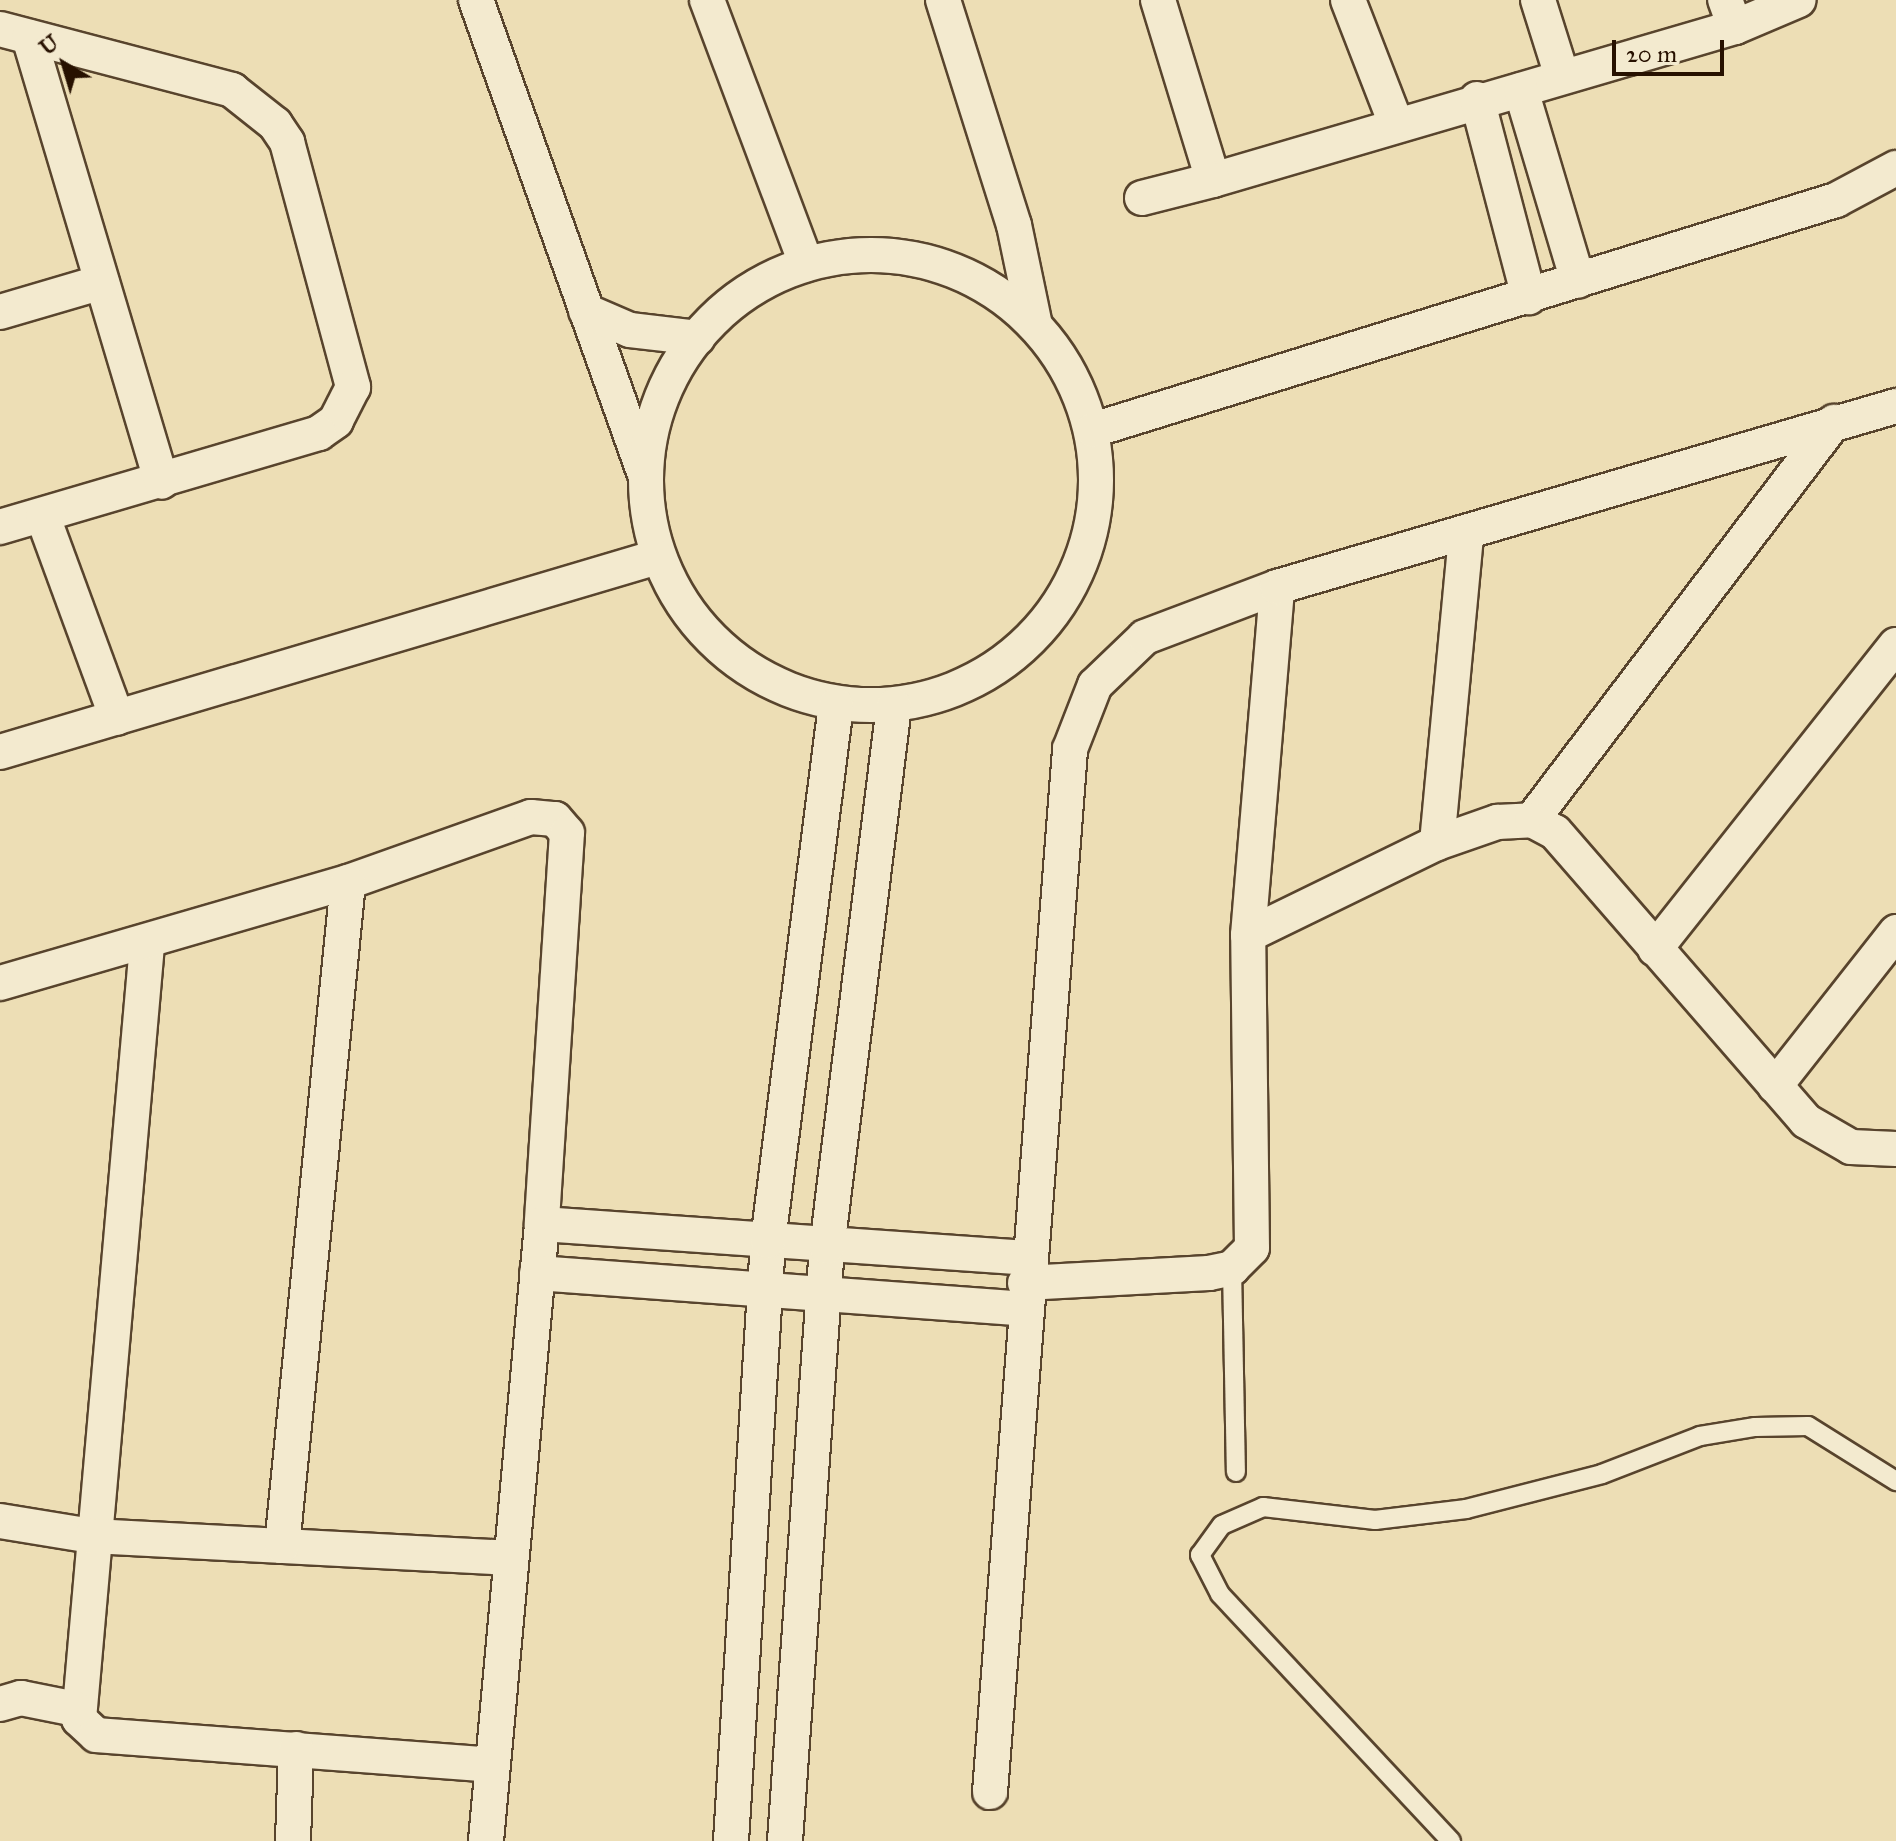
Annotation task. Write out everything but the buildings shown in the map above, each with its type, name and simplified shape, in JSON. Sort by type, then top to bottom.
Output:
[{"type":"street","points":[[476,0],[644,474],[657,557],[697,627],[760,678],[836,705],[894,706],[957,690],[1011,658],[1056,612],[1085,555],[1098,493],[1093,430],[1071,372],[1034,321],[968,274],[888,254],[806,264],[755,286],[698,338],[653,418],[644,474]]},
{"type":"street","points":[[707,0],[806,264]]},
{"type":"street","points":[[943,0],[1014,225],[1034,321]]},
{"type":"street","points":[[1158,0],[1213,180]]},
{"type":"street","points":[[1348,0],[1396,124]]},
{"type":"street","points":[[1538,0],[1562,76]]},
{"type":"street","points":[[1142,198],[1213,180],[1477,99],[1521,90],[1730,14],[1799,0]]},
{"type":"street","points":[[14,33],[102,282],[162,482]]},
{"type":"street","points":[[0,527],[162,482],[319,433],[347,405],[351,369],[287,142],[232,90],[14,33]]},
{"type":"street","points":[[1521,90],[1578,281]]},
{"type":"street","points":[[1477,99],[1529,297]]},
{"type":"street","points":[[1093,430],[1836,200],[1896,168]]},
{"type":"street","points":[[0,312],[102,282]]},
{"type":"street","points":[[586,311],[630,330],[698,338]]},
{"type":"street","points":[[990,1792],[1025,1283],[1070,749],[1080,712],[1095,685],[1145,637],[1277,587],[1466,535],[1834,422],[1896,406]]},
{"type":"street","points":[[1532,820],[1834,422]]},
{"type":"street","points":[[43,517],[117,718]]},
{"type":"street","points":[[1437,843],[1466,535]]},
{"type":"street","points":[[0,752],[657,557]]},
{"type":"street","points":[[537,1273],[823,1294],[1232,1268],[1245,1260],[1254,1234],[1248,935],[1277,587]]},
{"type":"street","points":[[1655,949],[1896,645]]},
{"type":"street","points":[[731,1841],[768,1241],[836,705]]},
{"type":"street","points":[[785,1841],[827,1247],[894,706]]},
{"type":"street","points":[[0,983],[147,945],[348,882],[531,817],[555,819],[567,833],[542,1224],[508,1558],[486,1841]]},
{"type":"street","points":[[1248,935],[1437,843],[1497,822],[1532,820],[1555,832],[1775,1086],[1828,1139],[1896,1149]]},
{"type":"street","points":[[282,1546],[348,882]]},
{"type":"street","points":[[1775,1086],[1896,932]]},
{"type":"street","points":[[76,1709],[147,945]]},
{"type":"street","points":[[542,1224],[827,1247],[1025,1283]]},
{"type":"street","points":[[0,1521],[92,1536],[508,1558]]},
{"type":"street","points":[[0,1704],[21,1698],[76,1709],[96,1735],[491,1765]]},
{"type":"street","points":[[293,1841],[296,1749]]},
{"type":"lane","points":[[1232,1268],[1236,1472]]},
{"type":"lane","points":[[1451,1841],[1220,1594],[1200,1555],[1222,1525],[1263,1507],[1375,1520],[1466,1509],[1602,1474],[1700,1436],[1755,1427],[1808,1426],[1896,1481]]}]
